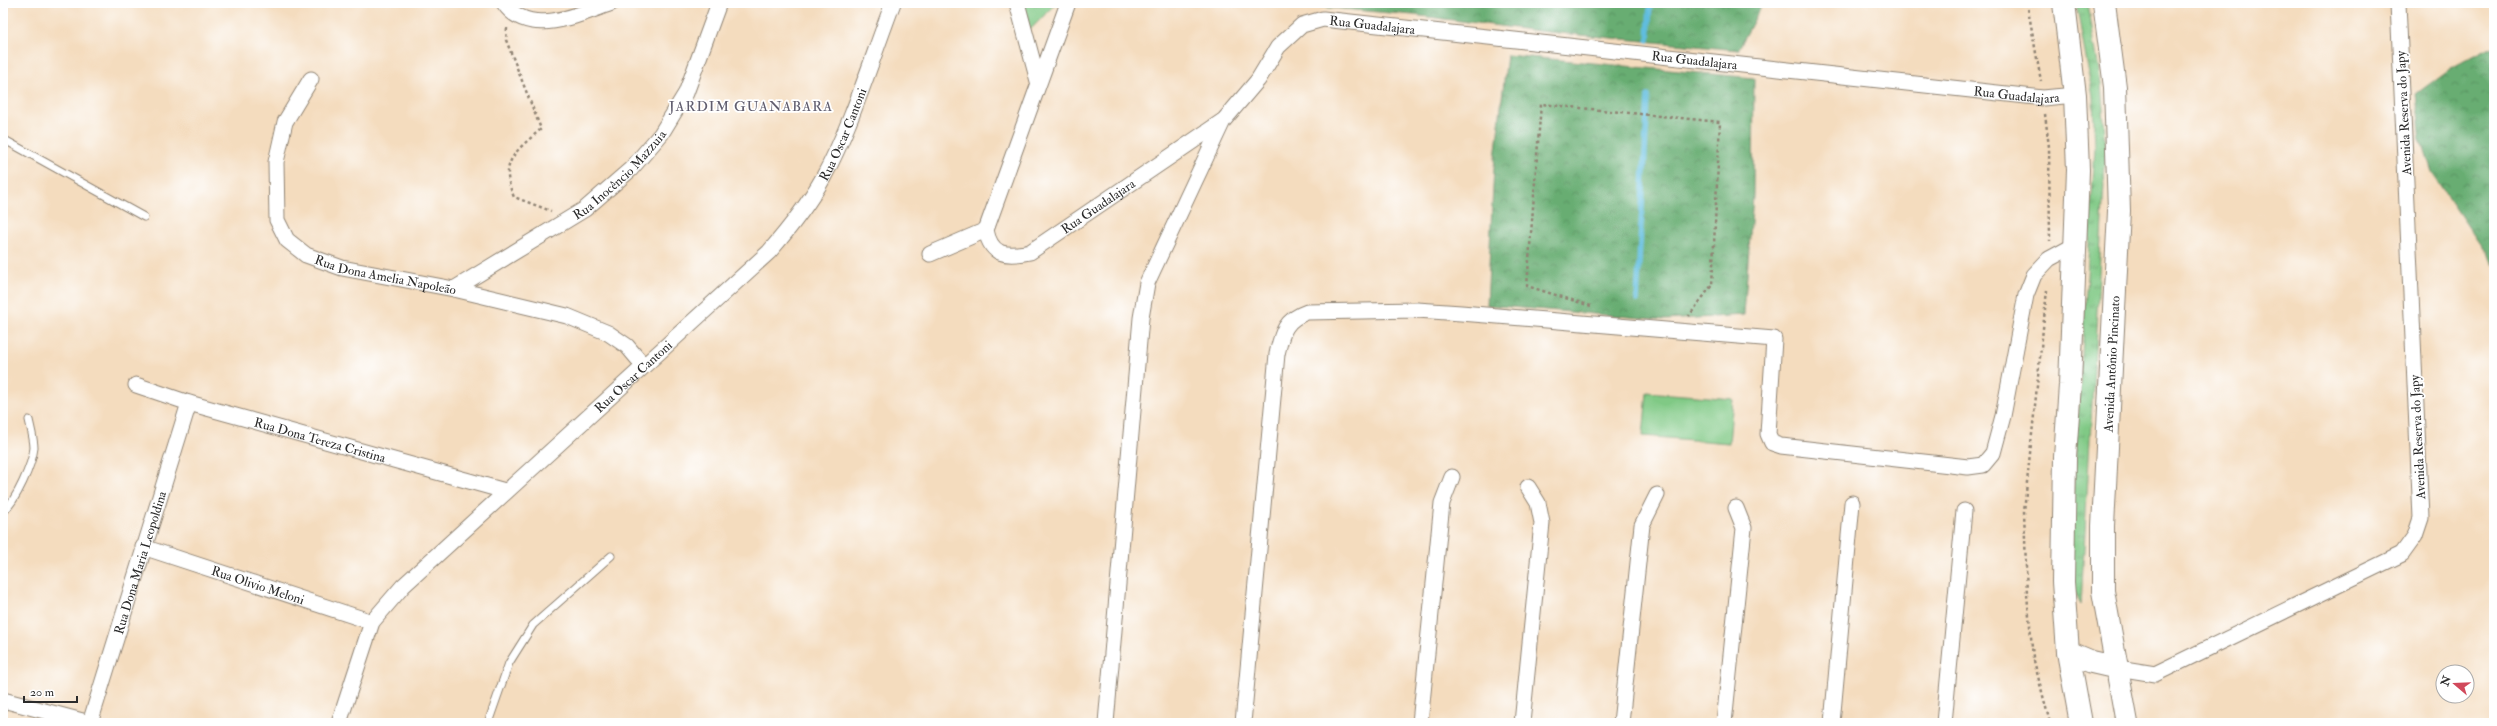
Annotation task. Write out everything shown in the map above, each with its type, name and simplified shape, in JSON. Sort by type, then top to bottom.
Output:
[{"type":"main road","points":[[2064,3],[2075,95],[2078,170],[2064,511],[2063,582],[2068,652],[2081,723]]},
{"type":"main road","name":"Avenida Antônio Pincinato","points":[[2104,3],[2115,87],[2119,211],[2103,526],[2103,591],[2127,723]]},
{"type":"main road","points":[[2068,652],[2092,662],[2118,668]]},
{"type":"street","points":[[507,6],[528,20],[544,23],[612,3]]},
{"type":"street","name":"Rua Inocêncio Mazzuia","points":[[454,289],[585,209],[632,169],[661,134],[686,93],[719,3]]},
{"type":"street","name":"Rua Oscar Cantoni","points":[[339,723],[372,622],[403,586],[643,365],[769,252],[806,206],[823,177],[840,142],[893,3]]},
{"type":"street","points":[[1017,3],[1038,81]]},
{"type":"street","points":[[930,254],[986,230],[1038,81],[1068,3]]},
{"type":"street","name":"Avenida Reserva do Japy","points":[[2118,668],[2155,674],[2402,554],[2415,536],[2421,518],[2398,3]]},
{"type":"street","name":"Rua Guadalajara","points":[[986,230],[988,243],[999,253],[1016,255],[1030,252],[1224,120],[1258,80],[1278,47],[1302,24],[1323,19],[2043,98],[2075,95]]},
{"type":"street","name":"Rua Dona Amelia Napoleão","points":[[311,79],[285,122],[276,162],[277,220],[287,240],[306,255],[342,268],[454,289],[567,316],[608,333],[627,346],[643,365]]},
{"type":"street","points":[[1106,723],[1141,318],[1147,283],[1224,120]]},
{"type":"street","points":[[1243,723],[1277,354],[1286,326],[1294,316],[1307,312],[1417,310],[1774,339],[1768,434],[1772,443],[1781,446],[1960,466],[1983,465],[1993,453],[2003,416],[2026,296],[2034,275],[2049,259],[2074,245]]},
{"type":"street","name":"Rua Dona Tereza Cristina","points":[[136,385],[189,403],[505,491]]},
{"type":"street","name":"Rua Dona Maria Leopoldina","points":[[90,723],[189,403]]},
{"type":"street","points":[[1420,723],[1442,503],[1452,477]]},
{"type":"street","points":[[1522,723],[1542,523],[1538,503],[1528,487]]},
{"type":"street","points":[[1621,723],[1642,525],[1657,495]]},
{"type":"street","points":[[1832,723],[1852,503]]},
{"type":"street","points":[[1724,723],[1744,528],[1736,508]]},
{"type":"street","points":[[1944,723],[1964,511]]},
{"type":"street","name":"Rua Olivio Meloni","points":[[143,548],[372,622]]},
{"type":"street","points":[[3,700],[90,723]]},
{"type":"lane","points":[[3,140],[144,217]]},
{"type":"lane","points":[[3,512],[8,507],[26,474],[34,448],[29,420]]},
{"type":"lane","points":[[488,723],[510,663],[533,625],[611,556]]},
{"type":"path","points":[[2028,3],[2049,147],[2049,259],[2042,352],[2029,446],[2024,511],[2027,595],[2033,657],[2050,723]]},
{"type":"path","points":[[507,6],[506,40],[541,129],[509,160],[507,182],[514,198],[551,210],[560,224]]},
{"type":"path","points":[[1592,306],[1527,286],[1541,104],[1720,122],[1712,285],[1677,331]]},
{"type":"green space","points":[[1023,3],[1056,3],[1030,30]]},
{"type":"green space","points":[[1319,3],[1763,3],[1738,50],[1539,31],[1413,15],[1320,7]]},
{"type":"green space","points":[[2076,3],[2088,3],[2101,84],[2106,147],[2081,604],[2068,578],[2095,148],[2093,97]]},
{"type":"green space","points":[[2494,45],[2494,265],[2431,172],[2421,141],[2416,94],[2451,68]]},
{"type":"green space","points":[[1507,55],[1754,78],[1753,196],[1744,315],[1665,320],[1487,305],[1494,167]]},
{"type":"green space","points":[[1647,392],[1733,399],[1729,443],[1643,436]]},
{"type":"waterway","points":[[1648,40],[1650,3]]},
{"type":"waterway","points":[[1637,300],[1648,96]]},
{"type":"district","name":"JARDIM GUANABARA","points":[[751,106]]}]
